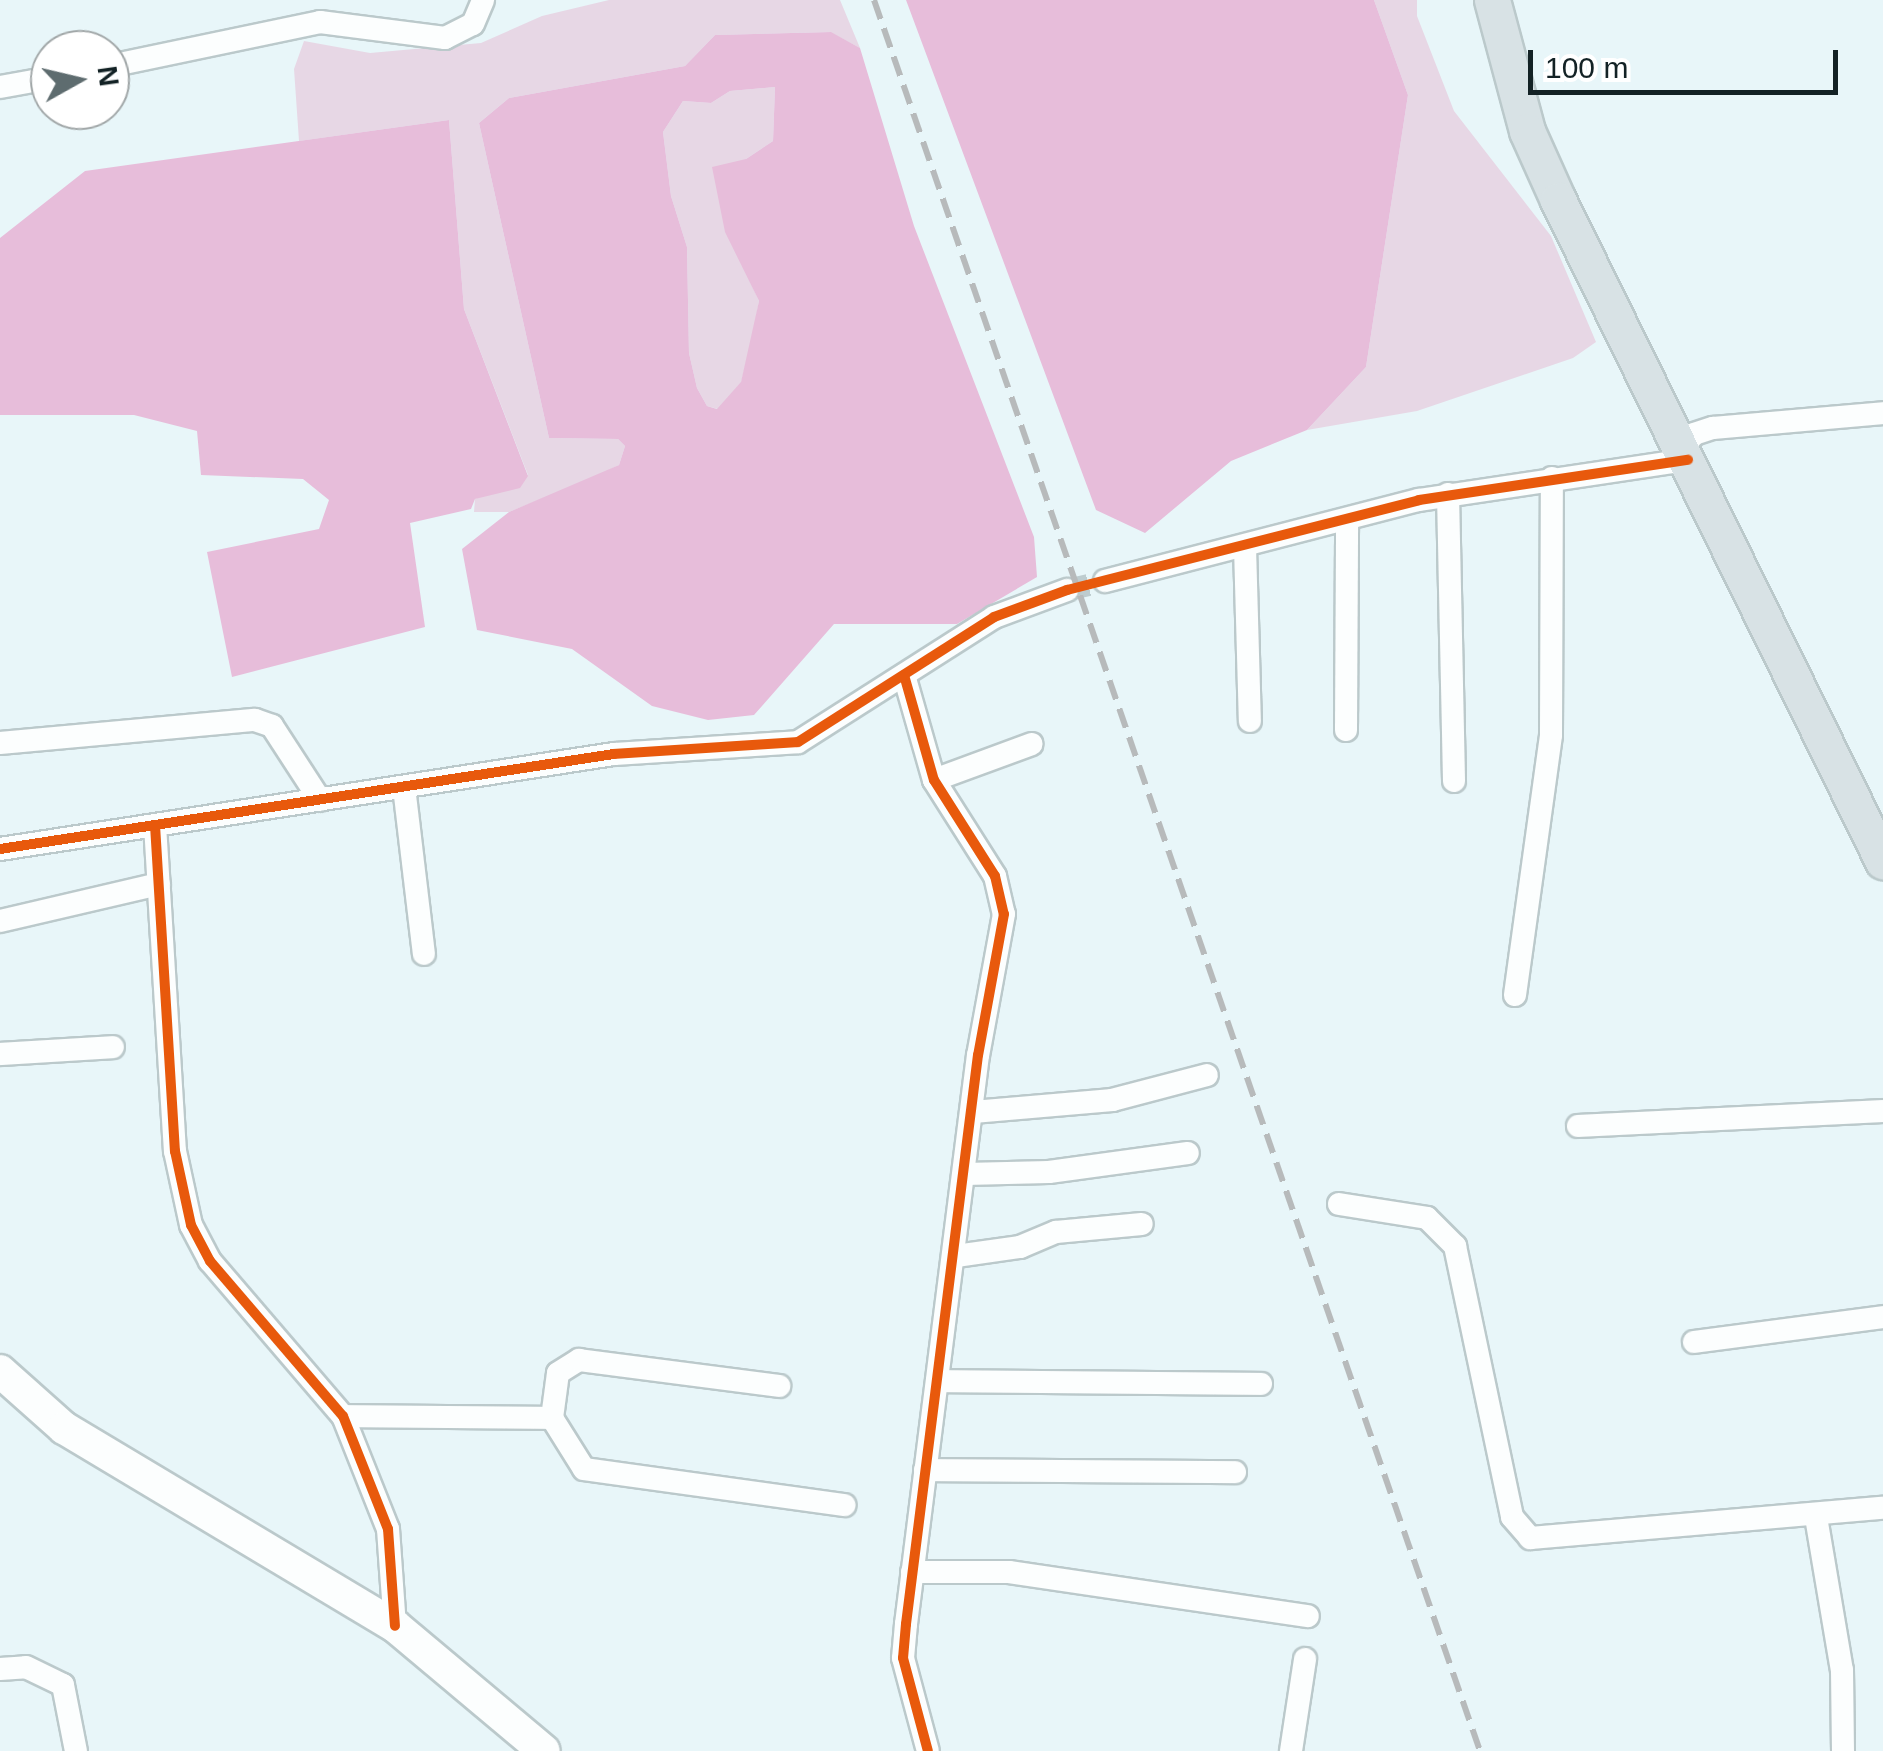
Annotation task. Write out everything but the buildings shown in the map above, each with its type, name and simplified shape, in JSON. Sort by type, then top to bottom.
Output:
[{"type":"main road","points":[[1492,0],[1528,131],[1883,861]]},
{"type":"main road","points":[[4,1381],[64,1428],[395,1626],[544,1751]]},
{"type":"street","points":[[130,62],[320,22],[446,38],[473,24],[482,0]]},
{"type":"street","points":[[0,87],[30,82]]},
{"type":"street","points":[[1105,581],[1448,494],[1685,454],[1694,434],[1712,428],[1883,412]]},
{"type":"street","points":[[1515,995],[1551,735],[1552,478]]},
{"type":"street","points":[[1448,494],[1454,781]]},
{"type":"street","points":[[1346,730],[1347,520]]},
{"type":"street","points":[[1245,546],[1250,721]]},
{"type":"street","points":[[0,849],[614,754],[798,742],[994,617],[1067,590]]},
{"type":"street","points":[[904,674],[934,780],[995,876],[1004,914],[972,1112],[903,1658],[928,1751]]},
{"type":"street","points":[[0,742],[255,720],[272,726],[320,800]]},
{"type":"street","points":[[934,780],[1032,744]]},
{"type":"street","points":[[404,787],[424,954]]},
{"type":"street","points":[[155,825],[174,1152],[191,1225],[210,1260],[343,1416],[388,1529],[395,1626]]},
{"type":"street","points":[[0,922],[159,884]]},
{"type":"street","points":[[0,1054],[113,1047]]},
{"type":"street","points":[[972,1112],[1112,1100],[1207,1075]]},
{"type":"street","points":[[1578,1126],[1883,1111]]},
{"type":"street","points":[[966,1174],[1049,1172],[1188,1153]]},
{"type":"street","points":[[1339,1204],[1426,1218],[1455,1246],[1518,1530],[1530,1538],[1816,1517],[1883,1508]]},
{"type":"street","points":[[956,1256],[1020,1247],[1056,1232],[1142,1224]]},
{"type":"street","points":[[1694,1342],[1883,1318]]},
{"type":"street","points":[[779,1386],[579,1360],[558,1373],[552,1418],[584,1469],[845,1505]]},
{"type":"street","points":[[937,1381],[1261,1384]]},
{"type":"street","points":[[343,1416],[552,1418]]},
{"type":"street","points":[[925,1470],[1235,1472]]},
{"type":"street","points":[[1816,1517],[1842,1670],[1843,1751]]},
{"type":"street","points":[[912,1572],[1009,1572],[1308,1616]]},
{"type":"street","points":[[1291,1751],[1305,1658]]},
{"type":"street","points":[[0,1670],[37,1670],[63,1685],[76,1751]]},
{"type":"shaded area","points":[[609,0],[840,0],[860,48],[830,32],[715,35],[685,66],[509,98],[479,123],[549,438],[618,439],[625,446],[619,465],[593,478],[509,512],[474,512],[475,499],[528,475],[464,309],[449,120],[299,141],[294,69],[304,41],[370,53],[481,43],[542,16]]},
{"type":"shaded area","points":[[906,0],[1374,0],[1408,95],[1366,367],[1307,430],[1231,461],[1145,533],[1096,510]]},
{"type":"shaded area","points":[[1374,0],[1417,0],[1417,16],[1454,111],[1551,236],[1596,342],[1573,358],[1417,411],[1307,430],[1366,367],[1408,95]]},
{"type":"shaded area","points":[[831,32],[860,48],[914,226],[1034,537],[1037,577],[957,624],[834,624],[754,715],[708,720],[652,706],[572,649],[477,630],[462,549],[509,512],[619,465],[625,446],[618,439],[549,438],[479,123],[509,98],[685,66],[715,35]],"holes":[[[775,87],[773,141],[746,159],[712,167],[725,232],[759,301],[741,382],[717,409],[707,406],[697,388],[689,353],[687,247],[671,196],[663,132],[683,101],[711,103],[730,91]]]},
{"type":"shaded area","points":[[775,87],[773,141],[746,159],[743,266],[759,301],[741,383],[718,409],[707,406],[697,388],[689,353],[687,247],[671,196],[663,132],[683,101],[711,103],[730,91]]},
{"type":"shaded area","points":[[449,120],[464,309],[528,476],[520,488],[475,499],[471,509],[410,523],[425,627],[232,677],[207,552],[319,529],[329,500],[303,479],[201,475],[197,431],[134,415],[0,415],[0,238],[85,171]]},
{"type":"tunnel","points":[[1067,590],[1105,581]]},
{"type":"railway","points":[[874,0],[1480,1751]]},
{"type":"cycle path","points":[[0,849],[614,754],[798,742],[994,617],[1067,590],[1419,500],[1688,460]]},
{"type":"cycle path","points":[[904,675],[934,780],[995,876],[1004,914],[978,1055],[906,1624],[903,1658],[928,1751]]},
{"type":"cycle path","points":[[155,825],[175,1151],[191,1225],[210,1261],[343,1416],[388,1529],[395,1626]]}]
